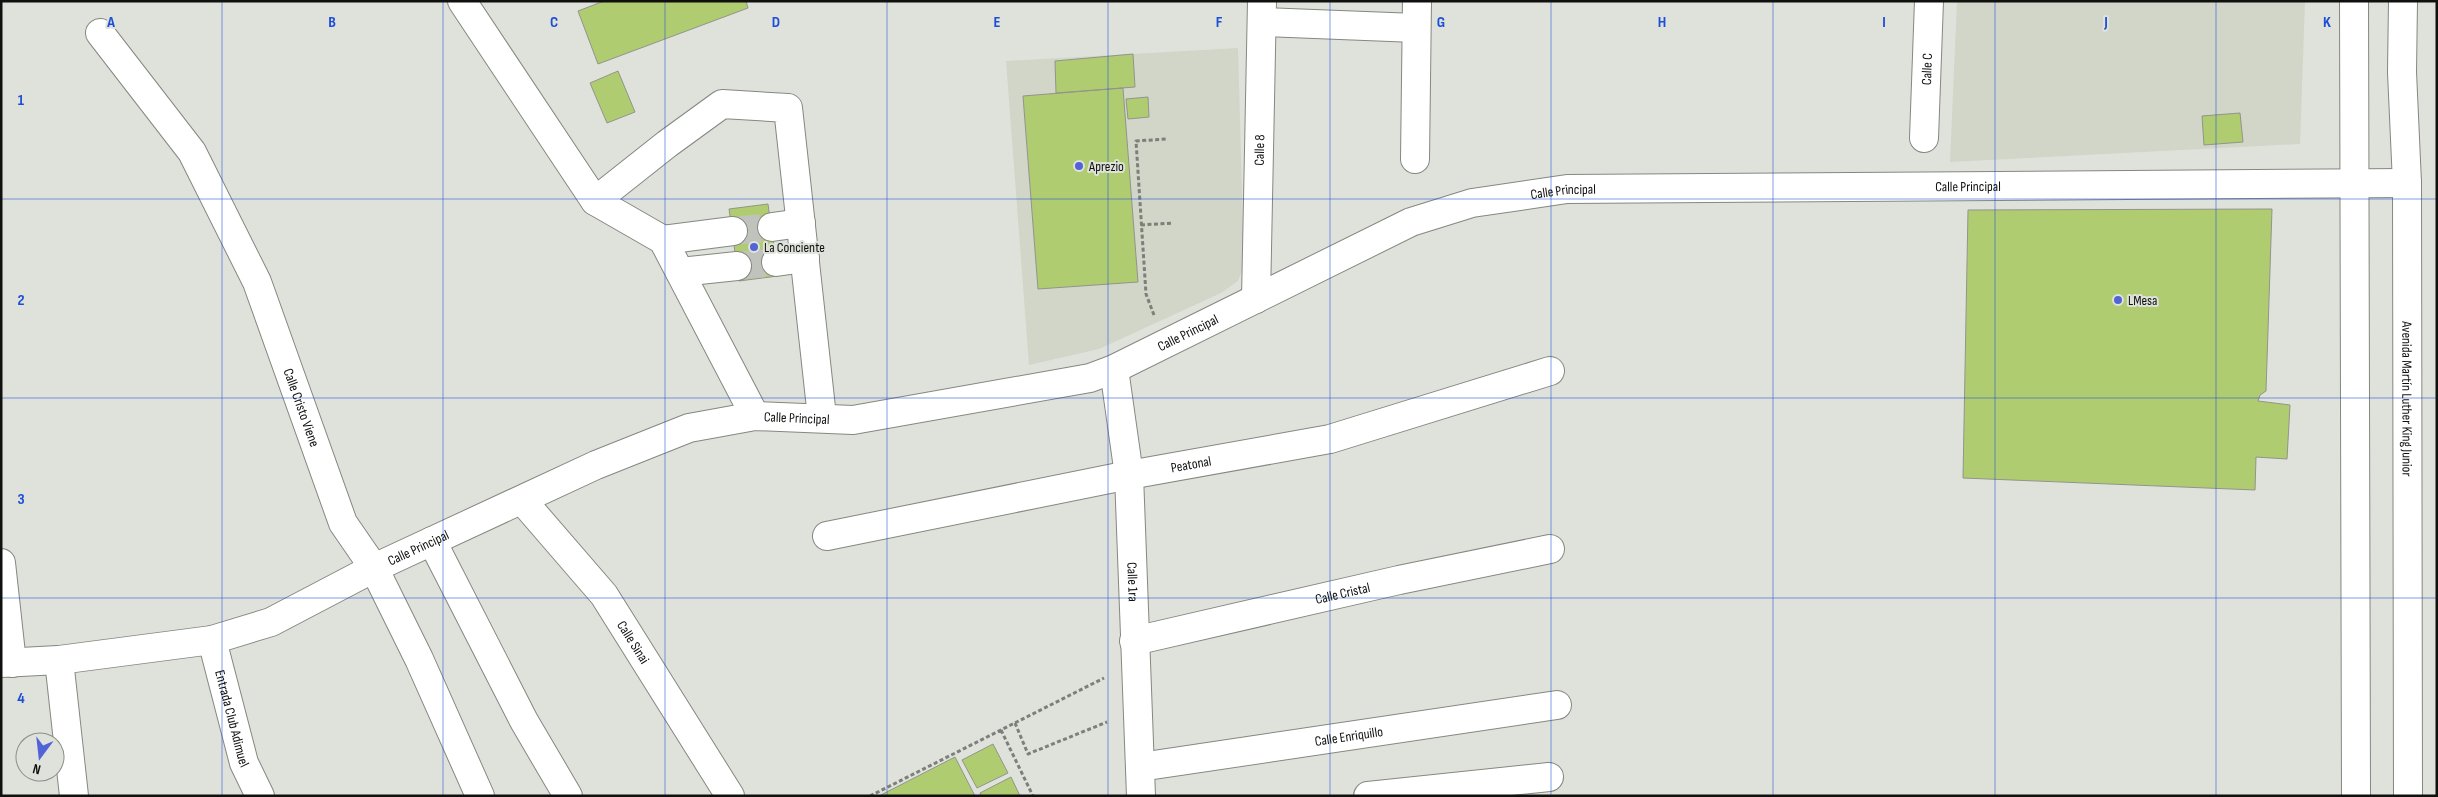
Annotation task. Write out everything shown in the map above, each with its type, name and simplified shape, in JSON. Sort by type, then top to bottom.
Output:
[{"type":"street","points":[[462,1],[595,201],[663,240],[755,416]]},
{"type":"street","name":"Calle C","points":[[1924,138],[1928,1]]},
{"type":"street","points":[[2354,1],[2356,796]]},
{"type":"street","name":"Avenida Martín Luther King Junior","points":[[2403,1],[2402,72],[2407,183],[2408,796]]},
{"type":"street","points":[[1262,12],[1416,14],[1415,158]]},
{"type":"street","name":"Calle 8","points":[[1256,299],[1262,12]]},
{"type":"street","name":"Calle Cristo Viene","points":[[100,33],[192,152],[257,282],[343,523],[374,568],[419,659],[480,796]]},
{"type":"street","points":[[595,201],[667,144],[722,104],[788,108],[822,417]]},
{"type":"street","name":"Calle Principal","points":[[7,663],[59,660],[212,640],[271,622],[374,568],[432,541],[596,465],[689,428],[755,416],[822,417],[853,420],[1090,378],[1114,369],[1166,344],[1411,222],[1472,202],[1567,189],[2407,183]]},
{"type":"street","points":[[772,227],[801,223]]},
{"type":"street","points":[[663,240],[733,231]]},
{"type":"street","points":[[776,262],[805,258]]},
{"type":"street","points":[[680,272],[737,266]]},
{"type":"street","name":"Calle 1ra","points":[[1114,369],[1129,476],[1141,796]]},
{"type":"street","name":"Peatonal","points":[[827,536],[1129,476],[1330,439],[1550,371]]},
{"type":"street","name":"Calle Sinai","points":[[522,500],[604,595],[730,796]]},
{"type":"street","points":[[432,541],[524,721],[568,796]]},
{"type":"street","name":"Calle Cristal","points":[[1134,641],[1399,580],[1550,549]]},
{"type":"street","points":[[1,563],[7,663]]},
{"type":"street","name":"Entrada Club Adimuel","points":[[212,640],[244,763],[260,796]]},
{"type":"street","points":[[59,660],[74,796]]},
{"type":"street","name":"Calle Enriquillo","points":[[1140,767],[1557,705]]},
{"type":"street","points":[[1368,796],[1549,777]]},
{"type":"path","points":[[1166,138],[1136,141],[1146,294],[1166,344]]},
{"type":"path","points":[[1141,225],[1173,223]]},
{"type":"path","points":[[870,796],[1107,676]]},
{"type":"path","points":[[1015,723],[1028,754],[1110,721]]},
{"type":"path","points":[[1001,730],[1033,796]]},
{"type":"shaded area","points":[[1957,1],[2305,1],[2300,144],[1950,162]]},
{"type":"shaded area","points":[[1238,48],[1244,265],[1238,281],[1221,293],[1099,349],[1029,365],[1006,61]]},
{"type":"building","points":[[604,1],[746,1],[748,8],[598,64],[578,11]]},
{"type":"building","points":[[1133,54],[1135,87],[1056,93],[1055,61]]},
{"type":"building","points":[[618,71],[635,112],[607,123],[590,83]]},
{"type":"building","name":"Aprezio","points":[[1123,88],[1138,282],[1038,289],[1023,96]]},
{"type":"building","points":[[1148,97],[1149,117],[1128,119],[1126,99]]},
{"type":"building","points":[[2240,113],[2243,142],[2204,145],[2202,116]]},
{"type":"building","name":"La Conciente","points":[[768,204],[778,276],[739,281],[729,209]]},
{"type":"building","name":"LMesa","points":[[2272,209],[2266,391],[2260,395],[2258,401],[2290,405],[2287,459],[2256,457],[2255,490],[1963,478],[1968,210]]},
{"type":"building","points":[[993,744],[1008,773],[977,788],[962,760]]},
{"type":"building","points":[[955,757],[975,796],[879,796]]},
{"type":"building","points":[[1011,777],[1020,796],[981,796],[980,793]]},
{"type":"tunnel","points":[[733,231],[772,227]]},
{"type":"tunnel","points":[[737,266],[776,262]]},
{"type":"place","name":"Aprezio","points":[[1079,166]]},
{"type":"place","name":"La Conciente","points":[[754,247]]},
{"type":"place","name":"LMesa","points":[[2118,300]]}]
